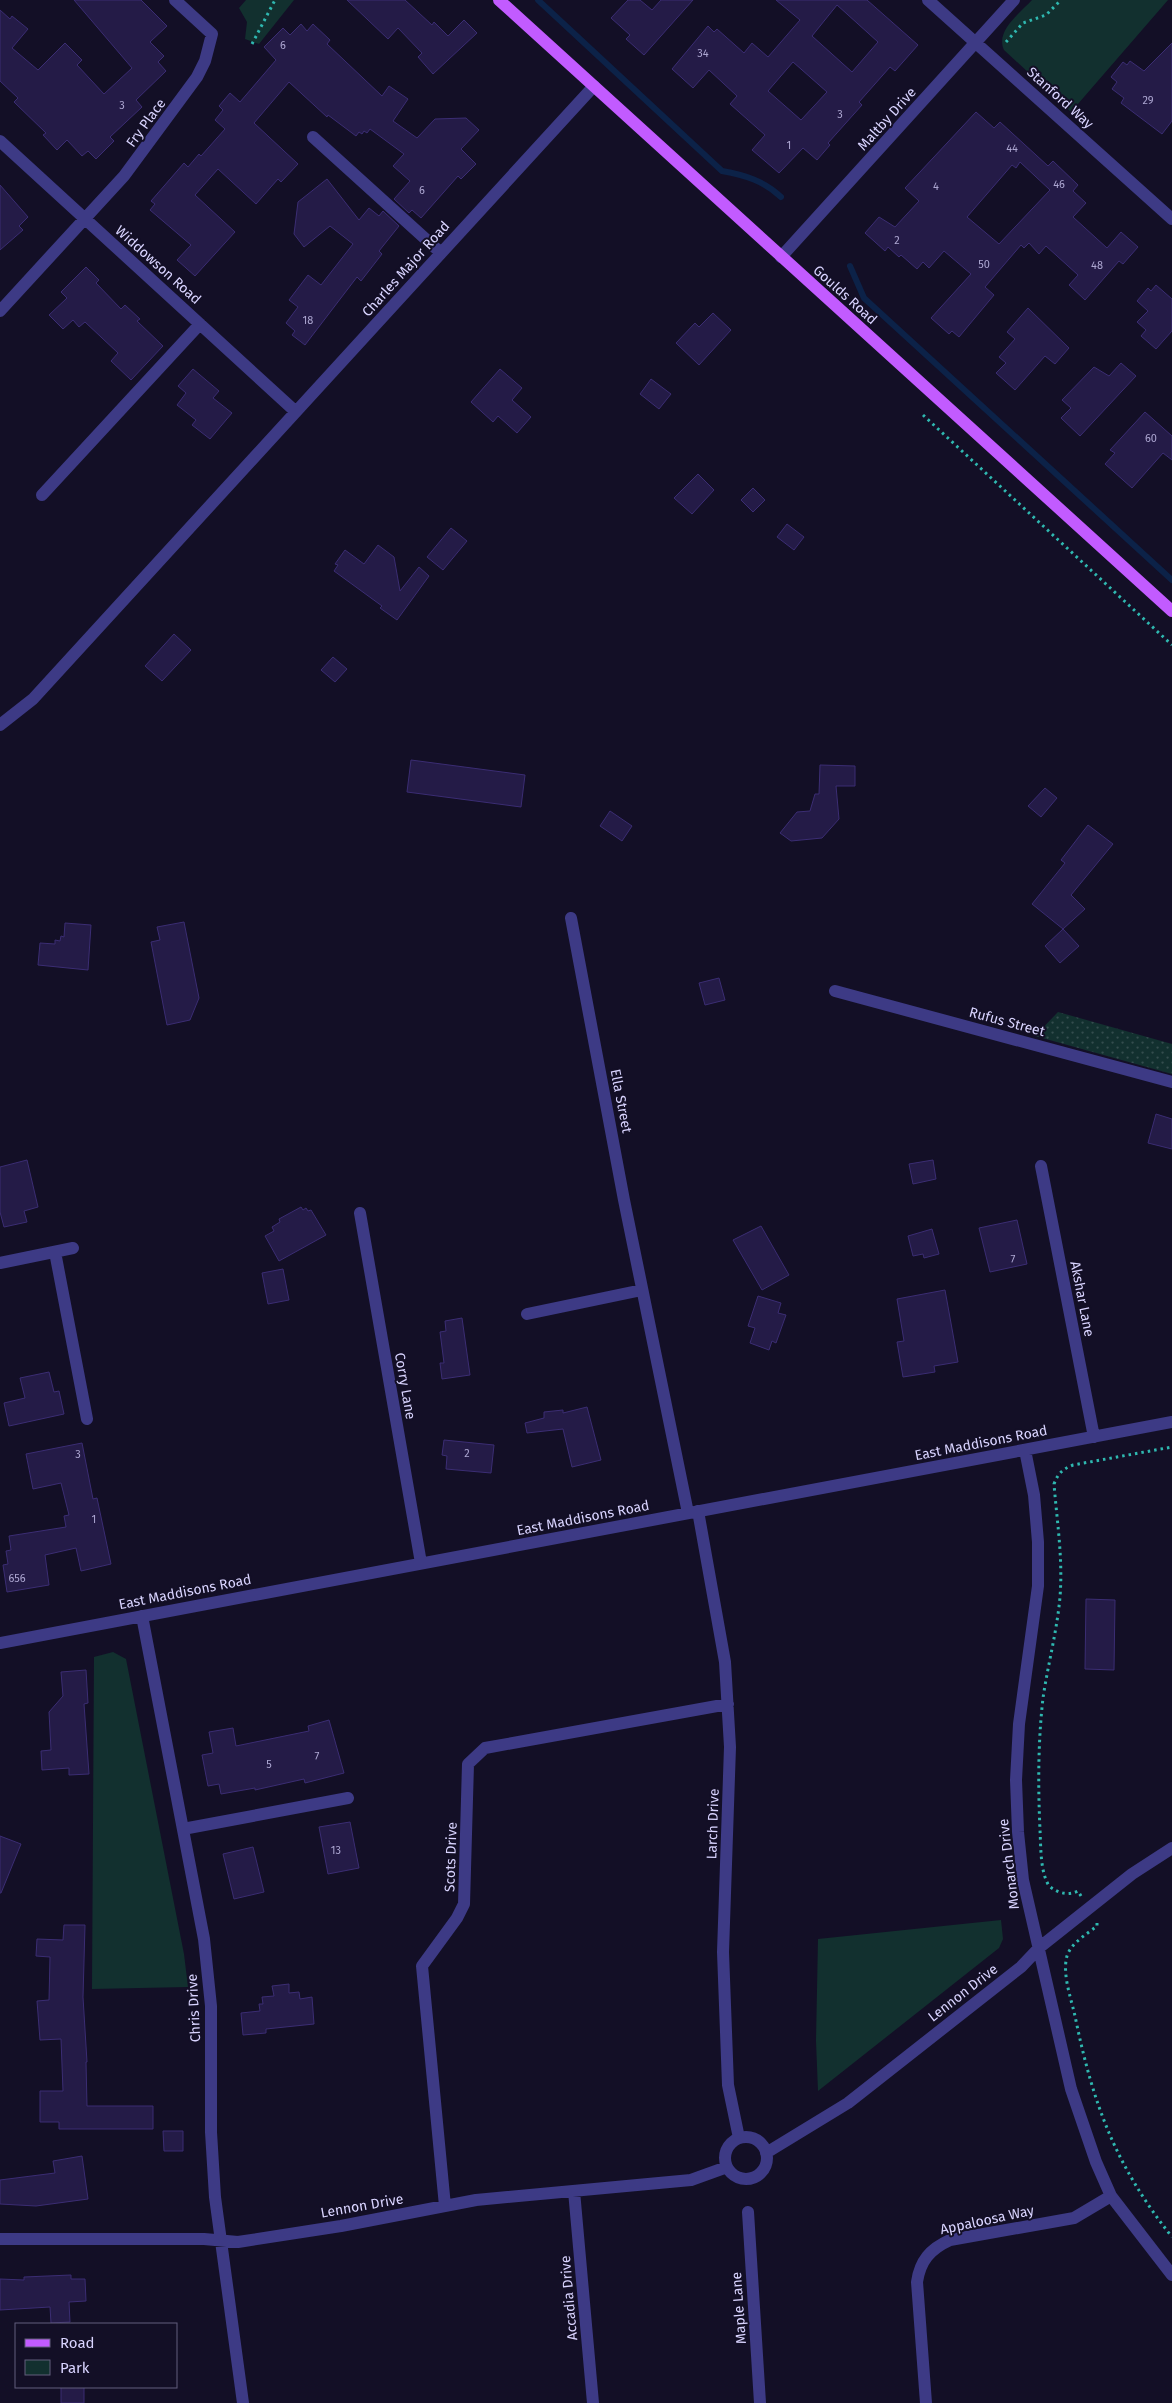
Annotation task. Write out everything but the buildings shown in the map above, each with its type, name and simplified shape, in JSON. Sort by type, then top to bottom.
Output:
[{"type":"main road","name":"Goulds Road","points":[[499,0],[1172,611]]},
{"type":"street","name":"Fry Place","points":[[0,311],[124,176],[184,96],[205,61],[212,34],[175,0]]},
{"type":"street","name":"Stanford Way","points":[[928,0],[1172,218]]},
{"type":"street","name":"Maltby Drive","points":[[781,258],[1014,0]]},
{"type":"street","name":"Charles Major Road","points":[[0,725],[33,699],[594,86]]},
{"type":"street","points":[[313,137],[441,253]]},
{"type":"street","name":"Widdowson Road","points":[[0,141],[296,412]]},
{"type":"street","points":[[42,494],[200,324]]},
{"type":"street","name":"Ella Street","points":[[570,918],[642,1290],[693,1512]]},
{"type":"street","name":"Rufus Street","points":[[835,991],[1172,1082]]},
{"type":"street","name":"Akshar Lane","points":[[1041,1166],[1094,1437]]},
{"type":"street","name":"Corry Lane","points":[[360,1213],[420,1564]]},
{"type":"street","points":[[0,1263],[73,1248]]},
{"type":"street","points":[[54,1252],[87,1419]]},
{"type":"street","points":[[527,1314],[642,1290]]},
{"type":"street","name":"East Maddisons Road","points":[[0,1642],[1172,1422]]},
{"type":"street","name":"Monarch Drive","points":[[1025,1450],[1034,1495],[1038,1542],[1038,1586],[1019,1724],[1017,1788],[1023,1880],[1040,1947],[1071,2089],[1096,2162],[1111,2196],[1172,2275]]},
{"type":"street","name":"Larch Drive","points":[[693,1512],[725,1662],[730,1747],[724,1952],[728,2085],[739,2138]]},
{"type":"street","name":"Chris Drive","points":[[142,1616],[209,1974],[212,2039],[211,2132],[220,2240],[243,2403]]},
{"type":"street","name":"Scots Drive","points":[[444,2206],[422,1966],[457,1918],[464,1904],[468,1764],[485,1748],[728,1704]]},
{"type":"street","points":[[183,1829],[348,1798]]},
{"type":"street","name":"Lennon Drive","points":[[766,2153],[848,2103],[1021,1967],[1040,1947],[1132,1874],[1172,1848]]},
{"type":"street","points":[[747,2137],[756,2140],[762,2145],[766,2153],[766,2162],[763,2170],[757,2176],[748,2179],[732,2174],[727,2167],[725,2158],[727,2150],[739,2138],[747,2137]]},
{"type":"street","name":"Lennon Drive","points":[[0,2239],[220,2240],[238,2242],[476,2200],[691,2180],[727,2167]]},
{"type":"street","name":"Accadia Drive","points":[[574,2191],[593,2403]]},
{"type":"street","name":"Appaloosa Way","points":[[926,2403],[917,2282],[919,2268],[927,2256],[937,2246],[950,2240],[1074,2218],[1111,2196]]},
{"type":"street","name":"Maple Lane","points":[[748,2212],[760,2403]]},
{"type":"path","points":[[252,44],[275,0]]},
{"type":"path","points":[[1006,42],[1023,23],[1046,14],[1061,0]]},
{"type":"path","points":[[923,415],[1172,645]]},
{"type":"path","points":[[1047,1483],[1055,1481],[1064,1469],[1073,1465],[1172,1447]]},
{"type":"path","points":[[1055,1481],[1062,1558],[1061,1586],[1058,1620],[1043,1698],[1039,1800],[1046,1880],[1054,1890],[1063,1894],[1072,1894],[1078,1891]]},
{"type":"path","points":[[1096,1920],[1097,1926],[1072,1947],[1066,1962],[1071,1999],[1086,2070],[1097,2104],[1125,2168],[1142,2197],[1172,2238]]},
{"type":"green space","points":[[246,0],[294,0],[259,44],[245,39],[247,22],[239,8]]},
{"type":"green space","points":[[1032,0],[1168,0],[1071,112],[1004,50],[1002,43],[1006,29]]},
{"type":"green space","points":[[1058,1012],[1172,1044],[1172,1074],[1035,1036]]},
{"type":"green space","points":[[113,1652],[126,1659],[184,1954],[188,1987],[92,1989],[94,1657]]},
{"type":"green space","points":[[1001,1920],[1003,1939],[999,1948],[818,2091],[816,2041],[818,1939]]},
{"type":"waterway","points":[[538,0],[722,171],[754,180],[775,191],[781,197]]},
{"type":"waterway","points":[[850,266],[864,298],[1172,580]]}]
